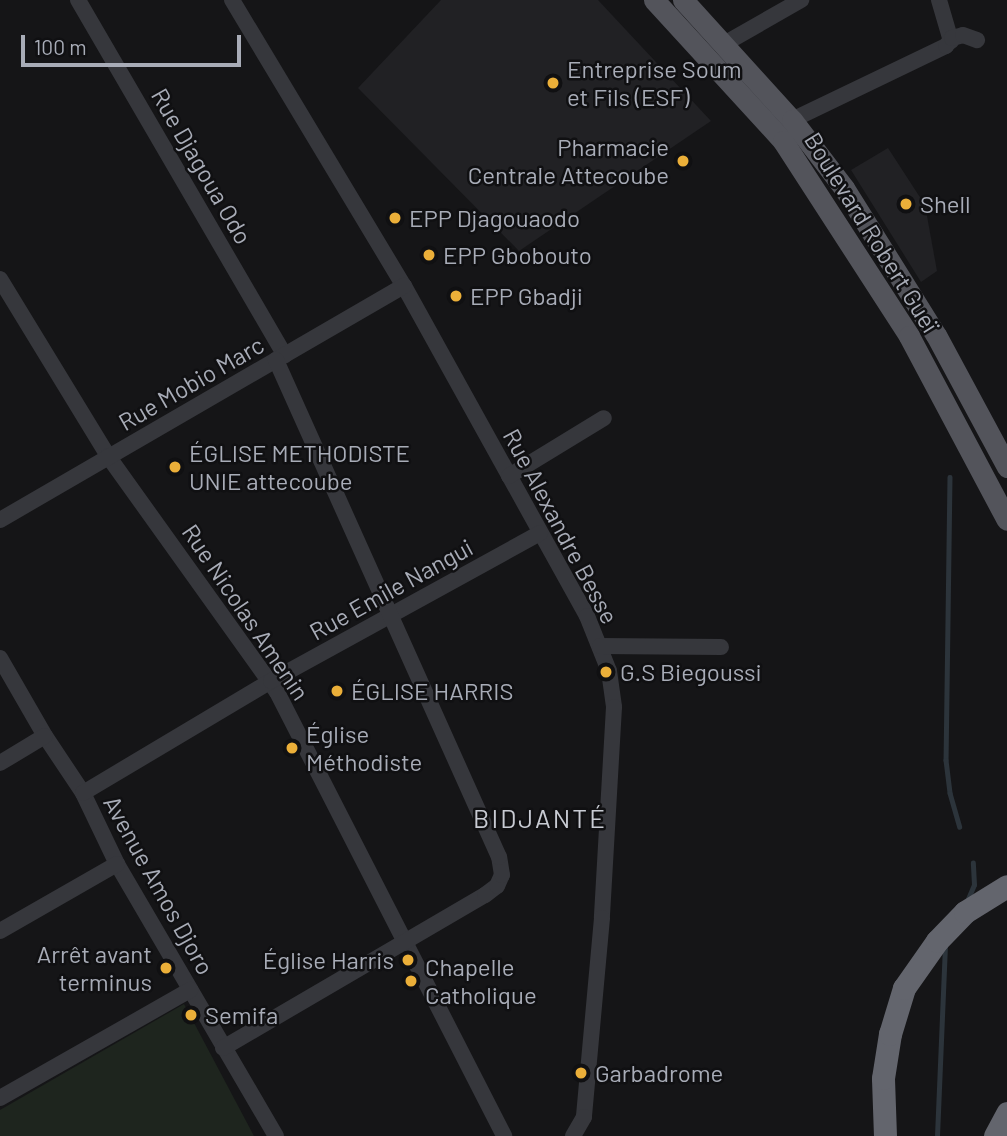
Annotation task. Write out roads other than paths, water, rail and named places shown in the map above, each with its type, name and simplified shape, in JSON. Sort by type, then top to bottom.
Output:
[{"type":"highway","points":[[885,1136],[883,1078],[890,1034],[904,989],[937,941],[965,912],[1007,886]]},
{"type":"highway","points":[[995,1136],[1007,1113]]},
{"type":"main road","name":"Boulevard Robert Gueï","points":[[654,0],[783,141],[909,336],[1007,520]]},
{"type":"main road","name":"Boulevard Robert Gueï","points":[[683,0],[792,120],[844,188],[936,335],[1007,467]]},
{"type":"street","name":"Rue Djagoua Odo","points":[[78,0],[280,357],[499,857],[502,875],[496,886],[485,895],[405,940]]},
{"type":"street","name":"Rue Alexandre Besse","points":[[232,0],[404,286],[587,616],[609,671],[614,707],[602,918],[583,1117],[573,1136]]},
{"type":"street","points":[[724,44],[801,0]]},
{"type":"street","points":[[940,0],[951,41]]},
{"type":"street","points":[[792,120],[963,35],[977,40]]},
{"type":"street","name":"Rue Nicolas Amenin","points":[[0,279],[108,456],[271,681],[504,1136]]},
{"type":"street","name":"Rue Mobio Marc","points":[[0,520],[404,286]]},
{"type":"street","points":[[509,476],[604,418]]},
{"type":"street","name":"Rue Emile Nangui","points":[[83,793],[271,681],[540,533]]},
{"type":"street","points":[[600,646],[721,647]]},
{"type":"street","name":"Avenue Amos Djoro","points":[[0,658],[45,736],[83,793],[117,864],[276,1136]]},
{"type":"street","points":[[0,763],[45,736]]},
{"type":"street","points":[[0,931],[117,864]]},
{"type":"street","points":[[223,1048],[405,940]]},
{"type":"street","points":[[0,1098],[190,990]]},
{"type":"waterway","points":[[950,477],[946,760],[950,793],[960,827]]},
{"type":"waterway","points":[[968,899],[974,885],[973,863]]},
{"type":"waterway","points":[[937,1136],[945,948]]},
{"type":"place","name":"Entreprise Soum et Fils (ESF)","points":[[553,83]]},
{"type":"place","name":"Pharmacie Centrale Attecoube","points":[[683,161]]},
{"type":"place","name":"Shell","points":[[906,204]]},
{"type":"place","name":"EPP Djagouaodo","points":[[395,218]]},
{"type":"place","name":"EPP Gbobouto","points":[[429,255]]},
{"type":"place","name":"EPP Gbadji","points":[[456,296]]},
{"type":"place","name":"ÉGLISE METHODISTE UNIE attecoube","points":[[175,467]]},
{"type":"place","name":"G.S Biegoussi","points":[[606,672]]},
{"type":"place","name":"ÉGLISE HARRIS","points":[[337,691]]},
{"type":"place","name":"Église Méthodiste","points":[[292,748]]},
{"type":"place","name":"Église Harris","points":[[408,960]]},
{"type":"place","name":"Arrêt avant terminus","points":[[166,968]]},
{"type":"place","name":"Chapelle Catholique","points":[[411,981]]},
{"type":"place","name":"Semifa","points":[[191,1015]]},
{"type":"place","name":"Garbadrome","points":[[581,1073]]},
{"type":"district","name":"BIDJANTÉ","points":[[540,818]]}]
